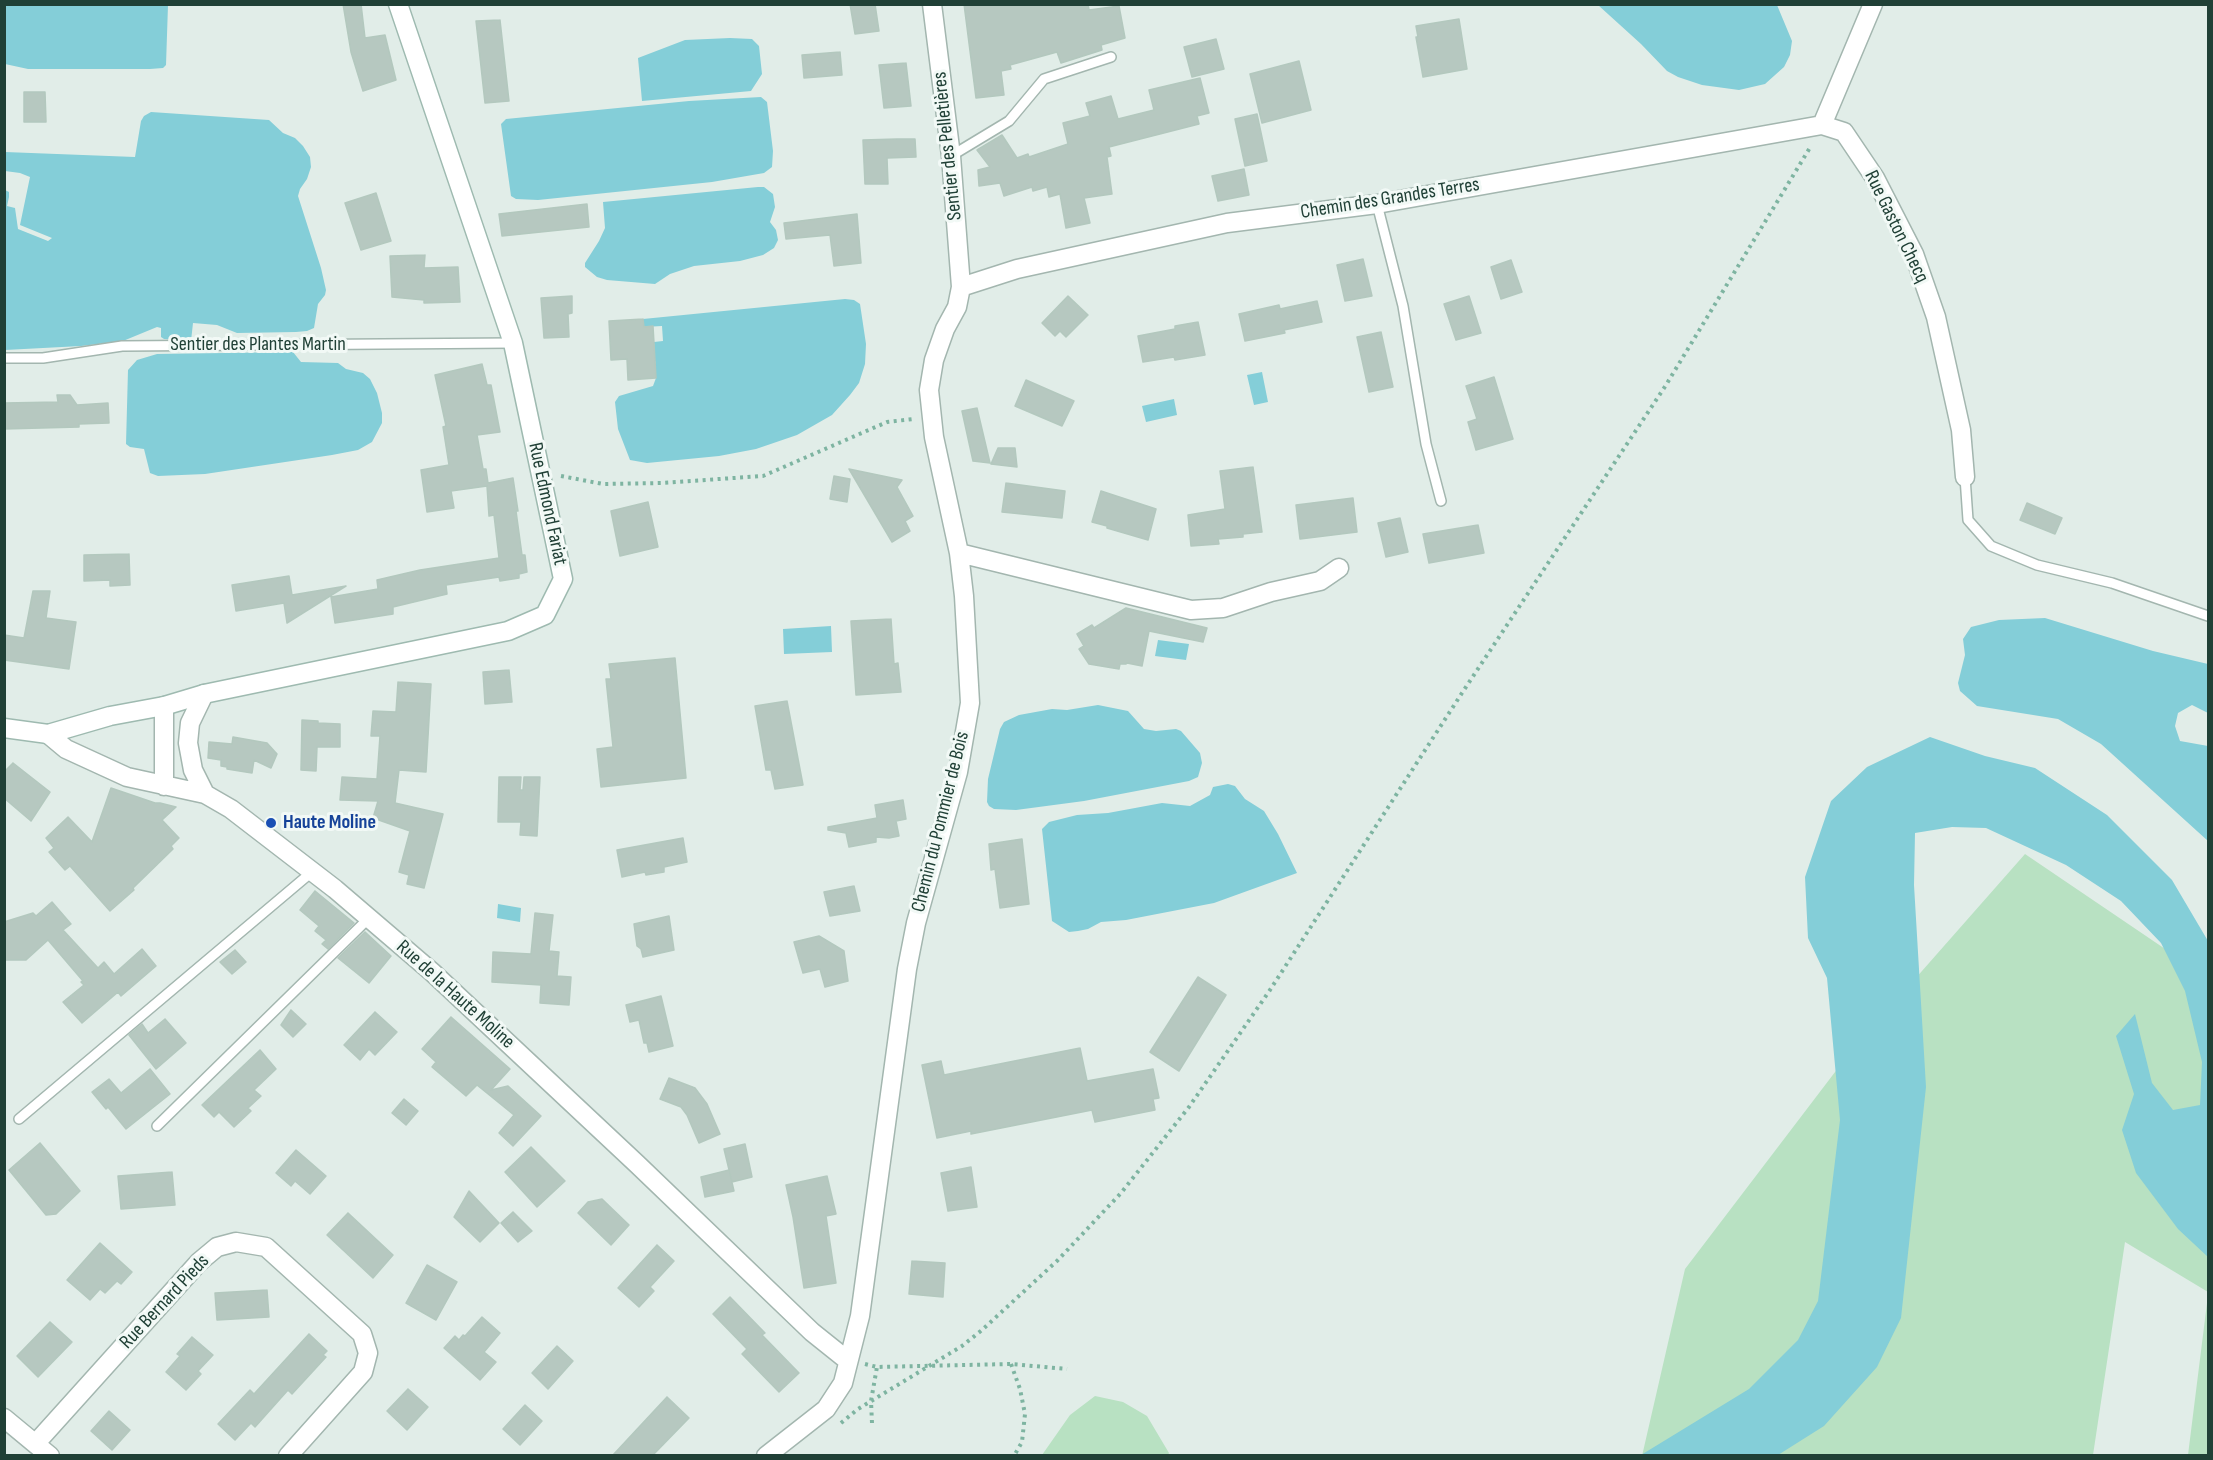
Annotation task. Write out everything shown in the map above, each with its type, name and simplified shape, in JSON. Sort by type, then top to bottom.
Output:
[{"type":"street","name":"Rue Edmond Fariat","points":[[48,734],[110,716],[164,706],[204,694],[508,632],[544,615],[563,579],[513,343],[398,4]]},
{"type":"street","name":"Sentier des Pelletières","points":[[932,4],[951,156],[962,287]]},
{"type":"street","points":[[1822,125],[1873,4]]},
{"type":"street","name":"Chemin des Grandes Terres","points":[[962,287],[1017,269],[1227,223],[1377,204],[1822,125]]},
{"type":"street","name":"Rue Gaston Checq","points":[[1822,125],[1844,132],[1875,178],[1914,254],[1936,317],[1961,430],[1965,477]]},
{"type":"street","name":"Chemin du Pommier de Bois","points":[[766,1455],[826,1409],[843,1383],[860,1316],[907,969],[916,923],[958,772],[970,703],[959,553],[931,416],[929,390],[934,360],[945,329],[957,307],[962,287]]},
{"type":"street","points":[[959,553],[1191,610],[1222,608],[1271,592],[1320,581],[1339,568]]},
{"type":"street","points":[[204,694],[190,723],[188,743],[193,770],[205,794]]},
{"type":"street","points":[[164,706],[164,786]]},
{"type":"street","name":"Rue de la Haute Moline","points":[[4,728],[48,734],[66,749],[127,777],[205,794],[231,809],[313,871],[432,972],[812,1332],[847,1360]]},
{"type":"street","name":"Rue Bernard Pieds","points":[[36,1443],[199,1262],[217,1247],[236,1242],[266,1246],[362,1334],[368,1353],[363,1372],[288,1455]]},
{"type":"street","points":[[4,1418],[51,1455]]},
{"type":"lane","points":[[951,156],[1009,121],[1044,79],[1111,57]]},
{"type":"lane","points":[[1377,204],[1403,306],[1426,444],[1441,501]]},
{"type":"lane","name":"Sentier des Plantes Martin","points":[[4,358],[43,358],[122,346],[513,343]]},
{"type":"lane","points":[[1965,477],[1968,520],[1991,546],[2037,565],[2112,582],[2208,616]]},
{"type":"lane","points":[[19,1119],[313,871]]},
{"type":"lane","points":[[157,1126],[369,918]]},
{"type":"path","points":[[834,1429],[871,1401],[962,1346],[982,1329],[1058,1260],[1121,1193],[1189,1107],[1270,990],[1462,693],[1666,385],[1790,183],[1822,125]]},
{"type":"path","points":[[540,472],[603,484],[661,483],[763,476],[887,422],[931,416]]},
{"type":"path","points":[[847,1360],[878,1367],[1011,1364],[1067,1369]]},
{"type":"path","points":[[1011,1364],[1020,1389],[1025,1414],[1022,1442],[1014,1455]]},
{"type":"path","points":[[872,1423],[871,1401],[878,1367]]},
{"type":"green space","points":[[2025,854],[2208,978],[2208,1292],[2125,1242],[2093,1455],[1642,1456],[1685,1269],[1848,1055]]},
{"type":"green space","points":[[2208,1295],[2208,1455],[2188,1455]]},
{"type":"green space","points":[[1095,1396],[1123,1402],[1147,1416],[1169,1453],[1168,1455],[1042,1455],[1070,1415]]},
{"type":"water","points":[[5,4],[168,5],[166,65],[163,68],[150,69],[28,69],[5,64]]},
{"type":"water","points":[[1598,5],[1777,5],[1792,41],[1790,55],[1784,67],[1765,84],[1739,90],[1702,85],[1667,71]]},
{"type":"water","points":[[752,39],[759,46],[762,74],[751,91],[642,101],[638,58],[685,40]]},
{"type":"water","points":[[761,97],[767,102],[773,151],[772,167],[764,173],[712,182],[538,200],[516,199],[511,196],[501,124],[506,119],[689,101]]},
{"type":"water","points":[[151,112],[269,120],[283,133],[295,138],[303,146],[310,157],[311,167],[298,196],[326,290],[318,304],[314,328],[296,332],[237,333],[217,325],[193,323],[191,341],[164,339],[161,337],[161,328],[157,327],[123,341],[5,350],[5,190],[9,192],[7,206],[15,208],[18,229],[48,241],[52,238],[20,225],[30,177],[5,171],[5,152],[135,157],[141,121]]},
{"type":"water","points":[[764,187],[773,194],[775,207],[770,222],[776,230],[778,240],[774,248],[763,255],[740,261],[694,266],[670,274],[655,284],[607,280],[597,277],[585,267],[585,263],[605,228],[603,202]]},
{"type":"water","points":[[845,299],[854,300],[860,304],[866,344],[865,364],[859,383],[832,415],[797,435],[756,449],[719,456],[647,463],[630,460],[618,429],[615,402],[619,396],[653,386],[656,378],[654,342],[663,341],[662,326],[644,327],[643,319]]},
{"type":"water","points":[[293,352],[301,362],[338,363],[346,369],[363,373],[370,379],[377,393],[382,413],[382,423],[372,442],[358,450],[332,455],[205,474],[158,476],[150,473],[144,449],[130,447],[126,444],[128,370],[137,360],[157,354]]},
{"type":"water","points":[[1262,372],[1268,402],[1254,405],[1247,375]]},
{"type":"water","points":[[1174,399],[1177,415],[1146,422],[1142,406]]},
{"type":"water","points":[[2045,618],[2153,651],[2208,664],[2208,713],[2192,705],[2178,713],[2175,726],[2180,741],[2208,746],[2208,841],[2101,744],[2058,719],[1977,706],[1960,691],[1958,683],[1965,655],[1963,639],[1971,627],[1999,620]]},
{"type":"water","points":[[831,626],[832,652],[784,654],[783,629]]},
{"type":"water","points":[[1158,640],[1189,644],[1186,660],[1155,656]]},
{"type":"water","points":[[1098,705],[1128,711],[1144,729],[1181,731],[1200,753],[1202,763],[1198,777],[1189,781],[1084,801],[1016,810],[994,809],[989,806],[987,802],[988,779],[1000,729],[1004,722],[1019,715],[1052,709],[1067,710]]},
{"type":"water","points":[[1930,737],[1985,756],[2035,768],[2107,815],[2172,880],[2208,941],[2208,1257],[2178,1229],[2136,1173],[2122,1130],[2134,1094],[2116,1036],[2135,1014],[2152,1083],[2173,1110],[2200,1105],[2202,1062],[2185,991],[2161,943],[2121,901],[2066,865],[1986,828],[1952,827],[1915,833],[1914,885],[1926,1087],[1901,1318],[1877,1367],[1824,1426],[1778,1455],[1641,1455],[1749,1389],[1798,1340],[1818,1301],[1840,1120],[1827,978],[1808,938],[1805,877],[1831,801],[1867,767]]},
{"type":"water","points":[[1228,784],[1235,786],[1245,799],[1264,811],[1297,873],[1214,903],[1126,920],[1101,922],[1078,931],[1069,932],[1052,921],[1042,829],[1049,822],[1077,815],[1108,813],[1162,803],[1190,806],[1210,795],[1213,787]]},
{"type":"water","points":[[498,904],[521,908],[520,922],[497,918]]},
{"type":"building","points":[[343,4],[361,4],[365,38],[385,35],[396,80],[363,91],[351,52]]},
{"type":"building","points":[[850,4],[875,4],[879,31],[855,34]]},
{"type":"building","points":[[964,4],[1088,4],[1089,10],[1119,6],[1125,38],[1101,45],[1102,50],[1061,63],[1057,52],[1010,65],[1011,69],[1001,71],[1004,95],[976,98]]},
{"type":"building","points":[[1459,19],[1467,69],[1423,77],[1416,26]]},
{"type":"building","points":[[500,20],[509,101],[485,103],[476,21]]},
{"type":"building","points":[[1216,39],[1224,69],[1192,77],[1184,47]]},
{"type":"building","points":[[840,52],[842,75],[804,78],[802,55]]},
{"type":"building","points":[[1299,61],[1311,110],[1262,123],[1250,74]]},
{"type":"building","points":[[906,63],[911,106],[884,108],[879,65]]},
{"type":"building","points":[[1200,78],[1209,113],[1197,116],[1199,124],[1109,147],[1111,156],[1107,157],[1112,194],[1084,198],[1090,223],[1066,228],[1060,194],[1049,197],[1047,187],[1033,191],[1032,187],[1004,196],[1000,183],[979,186],[978,170],[990,167],[977,150],[1002,135],[1017,158],[1028,154],[1029,157],[1068,144],[1063,123],[1090,116],[1086,103],[1111,96],[1118,119],[1154,110],[1149,90]]},
{"type":"building","points":[[24,92],[45,92],[46,122],[24,122]]},
{"type":"building","points":[[1257,114],[1267,161],[1245,166],[1235,119]]},
{"type":"building","points":[[915,139],[916,157],[887,158],[888,184],[865,184],[863,140]]},
{"type":"building","points":[[1244,169],[1249,195],[1218,201],[1212,176]]},
{"type":"building","points":[[376,193],[391,241],[361,250],[345,203]]},
{"type":"building","points":[[587,204],[589,227],[502,236],[499,214]]},
{"type":"building","points":[[857,214],[861,263],[834,266],[830,235],[786,239],[784,223]]},
{"type":"building","points":[[425,255],[424,268],[458,267],[460,302],[424,303],[424,300],[392,297],[390,256]]},
{"type":"building","points":[[1363,259],[1372,296],[1345,301],[1337,265]]},
{"type":"building","points":[[1511,260],[1522,292],[1501,299],[1491,267]]},
{"type":"building","points":[[572,296],[572,313],[568,314],[569,337],[544,338],[541,298]]},
{"type":"building","points":[[1068,296],[1088,315],[1066,337],[1060,331],[1055,336],[1042,323]]},
{"type":"building","points":[[1469,296],[1481,333],[1456,340],[1444,304]]},
{"type":"building","points":[[1317,301],[1322,322],[1284,330],[1285,333],[1245,341],[1239,314],[1279,305],[1280,309]]},
{"type":"building","points":[[643,319],[644,327],[653,326],[656,378],[628,380],[627,359],[611,360],[609,321]]},
{"type":"building","points":[[1198,322],[1205,355],[1143,362],[1138,336]]},
{"type":"building","points":[[1381,332],[1393,387],[1369,392],[1357,337]]},
{"type":"building","points":[[482,364],[487,385],[491,385],[500,432],[477,435],[483,469],[486,469],[488,483],[513,478],[522,555],[525,555],[527,572],[519,574],[519,578],[500,581],[499,577],[446,585],[447,594],[393,607],[393,614],[335,623],[331,597],[378,589],[377,580],[420,570],[499,558],[494,515],[489,516],[487,486],[451,491],[454,508],[427,512],[421,470],[449,465],[443,427],[446,426],[435,375]]},
{"type":"building","points":[[1494,377],[1513,439],[1476,450],[1468,422],[1477,419],[1466,386]]},
{"type":"building","points":[[1026,380],[1074,401],[1062,426],[1015,406]]},
{"type":"building","points":[[57,395],[70,395],[77,405],[108,403],[109,423],[79,424],[79,427],[4,429],[4,403],[58,402]]},
{"type":"building","points":[[977,408],[990,463],[973,461],[962,411]]},
{"type":"building","points":[[998,448],[1015,448],[1017,467],[991,464]]},
{"type":"building","points":[[1253,467],[1262,532],[1243,534],[1243,537],[1218,539],[1219,544],[1191,546],[1188,515],[1225,509],[1220,471]]},
{"type":"building","points":[[849,469],[902,480],[897,487],[913,516],[905,521],[910,531],[892,542]]},
{"type":"building","points":[[834,476],[850,479],[847,502],[830,499]]},
{"type":"building","points":[[1006,483],[1065,491],[1062,518],[1002,512]]},
{"type":"building","points":[[1101,491],[1156,509],[1148,540],[1092,522]]},
{"type":"building","points":[[1353,498],[1357,532],[1300,539],[1296,505]]},
{"type":"building","points":[[648,502],[658,547],[620,556],[611,511]]},
{"type":"building","points":[[2027,503],[2062,518],[2055,534],[2020,520]]},
{"type":"building","points":[[1400,518],[1408,552],[1386,557],[1378,523]]},
{"type":"building","points":[[1478,525],[1484,553],[1429,563],[1423,534]]},
{"type":"building","points":[[129,554],[130,585],[110,586],[110,580],[84,581],[84,555]]},
{"type":"building","points":[[289,576],[292,595],[346,586],[287,623],[284,603],[236,611],[232,585]]},
{"type":"building","points":[[33,591],[50,591],[46,618],[76,622],[69,669],[4,660],[4,635],[24,638]]},
{"type":"building","points":[[1126,608],[1207,628],[1203,642],[1149,631],[1142,666],[1127,663],[1120,664],[1119,669],[1089,664],[1079,649],[1084,646],[1077,634],[1092,625],[1094,628]]},
{"type":"building","points":[[891,619],[894,664],[898,663],[901,692],[856,695],[851,621]]},
{"type":"building","points":[[675,658],[686,778],[601,787],[597,749],[613,747],[606,679],[611,679],[609,664]]},
{"type":"building","points":[[509,670],[512,702],[485,704],[483,672]]},
{"type":"building","points":[[398,682],[431,684],[426,772],[399,770],[395,803],[443,814],[424,888],[407,884],[409,875],[399,872],[410,831],[373,818],[378,801],[340,800],[342,777],[377,779],[380,736],[371,736],[373,711],[396,712]]},
{"type":"building","points":[[787,701],[803,785],[775,789],[771,770],[766,770],[755,706]]},
{"type":"building","points":[[302,720],[340,724],[340,747],[317,747],[316,771],[301,770]]},
{"type":"building","points":[[233,737],[267,743],[277,754],[271,768],[254,760],[252,773],[227,769],[221,766],[221,760],[208,758],[209,742],[232,744]]},
{"type":"building","points":[[13,763],[50,792],[31,821],[4,798],[4,772]]},
{"type":"building","points":[[499,777],[521,777],[520,790],[523,790],[524,777],[540,777],[537,836],[520,835],[521,822],[498,822]]},
{"type":"building","points":[[111,788],[155,803],[176,807],[162,820],[179,838],[171,846],[173,849],[133,888],[134,890],[110,911],[70,866],[65,870],[49,852],[54,848],[46,838],[68,817],[92,842]]},
{"type":"building","points":[[903,800],[906,819],[896,821],[899,836],[876,837],[876,842],[849,847],[846,833],[828,830],[828,827],[877,818],[875,805]]},
{"type":"building","points":[[683,838],[687,862],[664,867],[664,872],[646,875],[645,872],[622,877],[617,850]]},
{"type":"building","points":[[1022,839],[1029,904],[1000,908],[995,869],[991,870],[989,844]]},
{"type":"building","points":[[854,886],[860,911],[830,916],[824,892]]},
{"type":"building","points":[[315,891],[354,923],[328,949],[322,944],[326,940],[315,931],[319,926],[300,910]]},
{"type":"building","points":[[52,902],[71,924],[63,930],[98,968],[104,962],[114,974],[142,949],[156,966],[121,996],[118,992],[82,1023],[63,1002],[84,985],[81,982],[83,981],[48,940],[26,960],[4,960],[4,922],[33,913],[36,916]]},
{"type":"building","points":[[535,913],[553,915],[549,951],[559,952],[557,976],[571,977],[569,1005],[540,1003],[541,985],[492,982],[493,952],[531,954]]},
{"type":"building","points":[[669,916],[674,950],[643,957],[641,949],[637,946],[634,924]]},
{"type":"building","points":[[365,932],[391,956],[369,983],[338,958]]},
{"type":"building","points":[[819,936],[844,951],[848,981],[825,987],[820,969],[803,973],[794,942]]},
{"type":"building","points":[[235,950],[246,962],[232,974],[220,962]]},
{"type":"building","points":[[1198,977],[1226,995],[1179,1071],[1150,1052]]},
{"type":"building","points":[[661,996],[673,1046],[649,1052],[647,1043],[644,1043],[639,1020],[630,1022],[626,1005]]},
{"type":"building","points":[[291,1010],[306,1024],[293,1037],[281,1025]]},
{"type":"building","points":[[375,1012],[397,1032],[375,1055],[369,1049],[360,1060],[344,1045]]},
{"type":"building","points":[[451,1017],[510,1069],[491,1090],[508,1086],[541,1116],[513,1146],[499,1133],[514,1115],[477,1085],[466,1096],[432,1067],[436,1062],[422,1049]]},
{"type":"building","points":[[165,1019],[186,1043],[156,1069],[129,1035],[142,1024],[148,1033]]},
{"type":"building","points":[[1080,1048],[1087,1081],[1153,1069],[1159,1098],[1153,1099],[1155,1110],[1095,1122],[1092,1110],[971,1134],[971,1131],[937,1138],[922,1065],[941,1061],[944,1075]]},
{"type":"building","points":[[260,1050],[276,1069],[254,1090],[261,1096],[248,1108],[251,1111],[234,1127],[219,1112],[214,1117],[202,1105]]},
{"type":"building","points":[[150,1069],[170,1094],[126,1129],[92,1092],[109,1079],[121,1093]]},
{"type":"building","points":[[669,1078],[695,1088],[707,1104],[720,1134],[699,1143],[681,1107],[660,1099]]},
{"type":"building","points":[[404,1099],[418,1111],[406,1125],[392,1113]]},
{"type":"building","points":[[40,1143],[80,1191],[56,1214],[46,1215],[9,1170]]},
{"type":"building","points":[[745,1144],[752,1177],[732,1182],[724,1149]]},
{"type":"building","points":[[531,1147],[565,1181],[537,1207],[505,1172]]},
{"type":"building","points":[[296,1150],[326,1176],[310,1194],[295,1181],[291,1186],[276,1173]]},
{"type":"building","points":[[971,1167],[977,1207],[948,1211],[941,1173]]},
{"type":"building","points":[[729,1170],[734,1191],[705,1197],[701,1177]]},
{"type":"building","points":[[172,1172],[175,1205],[121,1209],[118,1176]]},
{"type":"building","points":[[827,1176],[836,1214],[826,1216],[836,1283],[804,1288],[786,1185]]},
{"type":"building","points":[[469,1191],[499,1223],[480,1242],[454,1217]]},
{"type":"building","points":[[602,1199],[629,1225],[611,1245],[578,1213],[588,1202]]},
{"type":"building","points":[[513,1212],[532,1231],[518,1242],[501,1223]]},
{"type":"building","points":[[348,1213],[393,1255],[373,1278],[327,1235]]},
{"type":"building","points":[[100,1243],[132,1272],[121,1284],[117,1281],[105,1293],[100,1289],[90,1300],[67,1280]]},
{"type":"building","points":[[657,1245],[674,1261],[650,1287],[654,1291],[639,1307],[618,1288]]},
{"type":"building","points":[[912,1261],[945,1263],[943,1297],[909,1294]]},
{"type":"building","points":[[427,1265],[457,1282],[436,1320],[406,1303]]},
{"type":"building","points":[[267,1290],[269,1317],[217,1320],[215,1293]]},
{"type":"building","points":[[730,1297],[765,1333],[762,1335],[799,1373],[779,1392],[742,1354],[747,1349],[713,1314]]},
{"type":"building","points":[[482,1317],[500,1333],[484,1352],[496,1362],[480,1380],[444,1348],[455,1336],[459,1340],[463,1335],[465,1336]]},
{"type":"building","points":[[50,1322],[72,1342],[38,1377],[17,1356]]},
{"type":"building","points":[[309,1334],[327,1351],[323,1355],[326,1357],[292,1394],[288,1390],[255,1427],[251,1423],[235,1440],[218,1424],[250,1390],[254,1394]]},
{"type":"building","points":[[192,1337],[213,1355],[198,1371],[201,1374],[186,1390],[166,1372],[180,1356],[177,1354]]},
{"type":"building","points":[[557,1346],[573,1361],[548,1389],[532,1373]]},
{"type":"building","points":[[408,1389],[428,1407],[407,1430],[387,1411]]},
{"type":"building","points":[[667,1397],[689,1418],[653,1455],[613,1455]]},
{"type":"building","points":[[525,1405],[542,1421],[520,1445],[503,1429]]},
{"type":"building","points":[[109,1411],[130,1430],[112,1450],[91,1431]]},
{"type":"place","name":"Haute Moline","points":[[271,823]]}]
